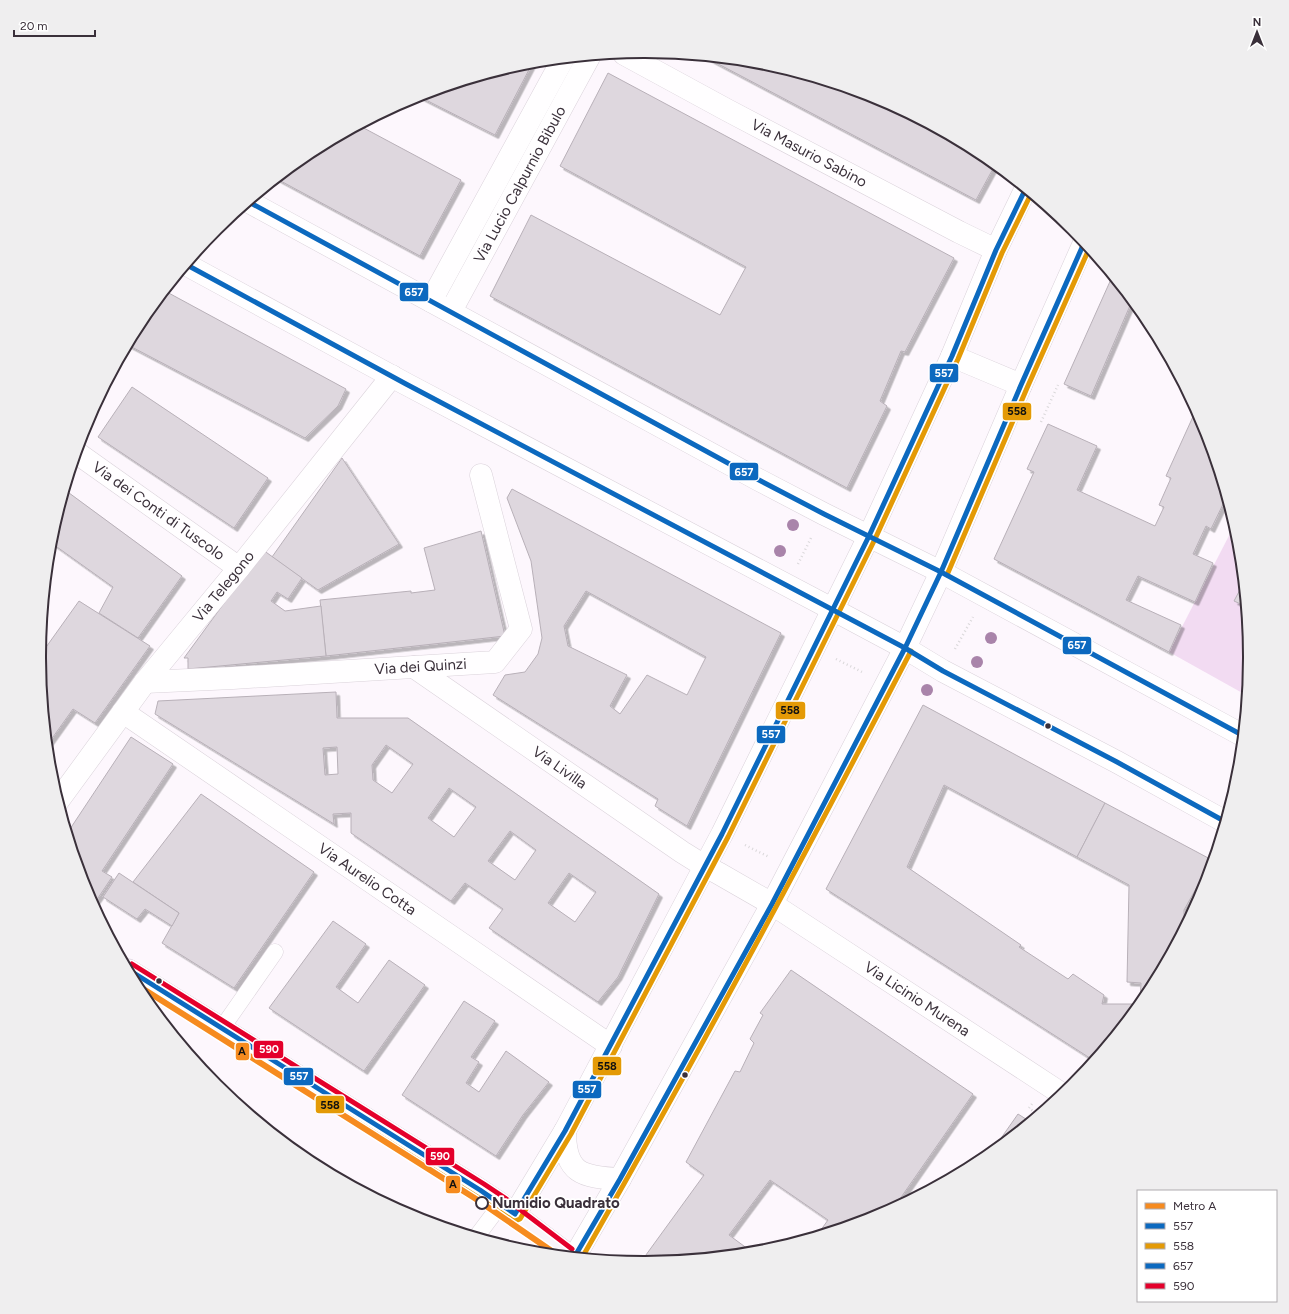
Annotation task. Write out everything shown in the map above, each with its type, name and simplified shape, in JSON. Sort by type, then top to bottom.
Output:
[{"type":"main road","points":[[139,977],[508,1209],[560,1249]]},
{"type":"street","name":"Via Masurio Sabino","points":[[632,59],[727,110],[996,250]]},
{"type":"street","name":"Via Lucio Calpurnio Bibulo","points":[[451,311],[586,62]]},
{"type":"street","name":"Via Lucio Calpurnio Bibulo","points":[[431,301],[560,65]]},
{"type":"street","points":[[504,168],[524,178]]},
{"type":"street","points":[[508,1209],[565,1131],[706,867],[869,536],[952,356],[996,250],[1023,194]]},
{"type":"street","points":[[253,204],[759,480],[941,572],[1238,733]]},
{"type":"street","points":[[579,1251],[772,904],[905,648],[941,572],[1082,249]]},
{"type":"street","points":[[191,267],[392,376],[905,648],[943,671],[1117,762],[1221,819]]},
{"type":"street","points":[[952,356],[1021,385]]},
{"type":"street","name":"Via Telegono","points":[[62,795],[145,682],[239,568],[392,376]]},
{"type":"street","name":"Via dei Conti di Tuscolo","points":[[81,456],[239,568]]},
{"type":"street","name":"Via dei Quinzi","points":[[145,682],[414,668],[495,662],[521,630],[481,475]]},
{"type":"street","name":"Via Livilla","points":[[414,668],[676,848],[706,867],[772,904]]},
{"type":"street","name":"Via Aurelio Cotta","points":[[123,712],[611,1046]]},
{"type":"street","name":"Via Licinio Murena","points":[[772,904],[1057,1091]]},
{"type":"street","points":[[565,1131],[567,1155],[574,1167],[588,1176],[596,1178],[620,1179]]},
{"type":"lane","points":[[222,1028],[275,952]]},
{"type":"lane","points":[[481,1232],[508,1209]]},
{"type":"path","points":[[1041,422],[1058,385]]},
{"type":"path","points":[[797,564],[814,532]]},
{"type":"path","points":[[952,654],[976,613]]},
{"type":"path","points":[[833,657],[866,675]]},
{"type":"path","points":[[743,844],[775,861]]},
{"type":"path","points":[[1029,1108],[1034,1111]]},
{"type":"shaded area","points":[[1230,534],[1238,579],[1242,618],[1242,693],[1169,652]]},
{"type":"building","points":[[717,63],[761,70],[837,90],[874,104],[909,120],[944,139],[992,170],[976,200]]},
{"type":"building","points":[[529,70],[495,135],[426,100],[452,90]]},
{"type":"building","points":[[608,73],[954,258],[905,352],[901,351],[880,401],[887,406],[847,488],[490,296],[531,215],[720,315],[746,267],[560,166]]},
{"type":"building","points":[[365,128],[461,180],[420,256],[281,181],[312,159]]},
{"type":"building","points":[[1110,282],[1129,307],[1091,396],[1064,384]]},
{"type":"building","points":[[170,294],[346,389],[338,406],[305,438],[133,347],[147,324]]},
{"type":"building","points":[[132,387],[268,478],[234,528],[98,437]]},
{"type":"building","points":[[1192,418],[1211,465],[1223,504],[1211,529],[1206,526],[1193,554],[1213,563],[1195,602],[1138,576],[1126,600],[1181,625],[1169,652],[994,559],[1034,472],[1027,469],[1048,424],[1097,446],[1077,490],[1155,526],[1164,507],[1159,505],[1171,478],[1166,476]]},
{"type":"building","points":[[342,458],[399,544],[318,590],[272,557]]},
{"type":"building","points":[[512,489],[781,633],[687,826],[655,806],[658,799],[493,695],[505,675],[525,672],[538,654],[542,638],[531,561],[507,498]],"holes":[[[586,591],[706,657],[687,695],[647,675],[620,714],[610,706],[627,675],[568,646],[564,626]]]},
{"type":"building","points":[[69,493],[182,576],[138,638],[99,613],[113,587],[57,547]]},
{"type":"building","points":[[481,531],[505,636],[326,656],[320,600],[435,590],[424,548]]},
{"type":"building","points":[[263,550],[302,578],[288,599],[277,592],[271,601],[285,611],[321,606],[326,656],[188,669],[188,658],[184,658]]},
{"type":"building","points":[[1239,591],[1241,604],[1234,601]]},
{"type":"building","points":[[79,601],[150,646],[95,723],[73,709],[52,739],[47,696],[46,647]]},
{"type":"building","points":[[336,692],[337,718],[408,718],[659,894],[618,977],[598,1002],[489,928],[503,909],[465,883],[451,901],[351,833],[351,813],[333,814],[334,824],[155,714],[158,701]],"holes":[[[386,745],[413,764],[392,793],[373,780],[372,765]],[[337,747],[338,774],[325,775],[323,748]],[[449,788],[476,807],[454,837],[428,818]],[[510,831],[536,850],[515,880],[488,861]],[[569,873],[596,892],[575,922],[548,903]]]},
{"type":"building","points":[[923,705],[1105,803],[1077,857],[944,785],[907,867],[1021,945],[1019,947],[1068,979],[1073,974],[1104,995],[1102,1004],[1132,1004],[1089,1057],[826,889]]},
{"type":"building","points":[[131,737],[173,764],[102,871],[112,877],[98,899],[71,827]]},
{"type":"building","points":[[201,794],[314,872],[234,988],[162,943],[179,913],[133,882]]},
{"type":"building","points":[[1105,803],[1208,858],[1195,890],[1184,910],[1184,915],[1181,922],[1163,956],[1141,992],[1141,983],[1127,982],[1129,885],[1077,857]]},
{"type":"building","points":[[119,873],[179,913],[172,926],[145,909],[137,919],[103,897]]},
{"type":"building","points":[[333,921],[366,944],[336,987],[358,1003],[389,960],[425,985],[364,1071],[269,1008]]},
{"type":"building","points":[[791,970],[973,1094],[901,1198],[874,1210],[822,1228],[828,1220],[770,1180],[729,1235],[745,1247],[684,1254],[645,1256],[704,1175],[686,1162],[735,1071],[740,1072],[754,1043],[750,1039],[763,1015],[760,1013]]},
{"type":"building","points":[[464,1001],[495,1021],[471,1057],[479,1062],[466,1083],[479,1092],[506,1051],[549,1082],[523,1115],[496,1156],[402,1095]]},
{"type":"building","points":[[1018,1114],[1025,1119],[1009,1132],[1002,1137]]},
{"type":"metro line","name":"A","points":[[149,992],[476,1199],[545,1247]]},
{"type":"transit line","name":"557","points":[[138,976],[480,1190],[515,1214],[565,1131],[722,834],[869,536],[952,356],[996,250],[1023,194]]},
{"type":"transit line","name":"558","points":[[148,991],[512,1220],[515,1221],[520,1219],[571,1134],[728,837],[875,539],[958,359],[1002,253],[1029,198]]},
{"type":"transit line","name":"657","points":[[253,204],[759,480],[941,572],[1238,733]]},
{"type":"transit line","name":"557","points":[[578,1251],[620,1179],[772,904],[905,648],[941,572],[1082,249]]},
{"type":"transit line","name":"558","points":[[947,575],[1027,388],[1087,254]]},
{"type":"transit line","name":"657","points":[[191,267],[406,384],[905,648],[943,671],[1117,762],[1221,819]]},
{"type":"transit line","name":"558","points":[[585,1252],[750,955],[911,651]]},
{"type":"transit line","name":"590","points":[[132,964],[484,1184],[505,1198],[572,1249]]},
{"type":"place","name":"Numidio Quadrato","points":[[482,1203]]}]
